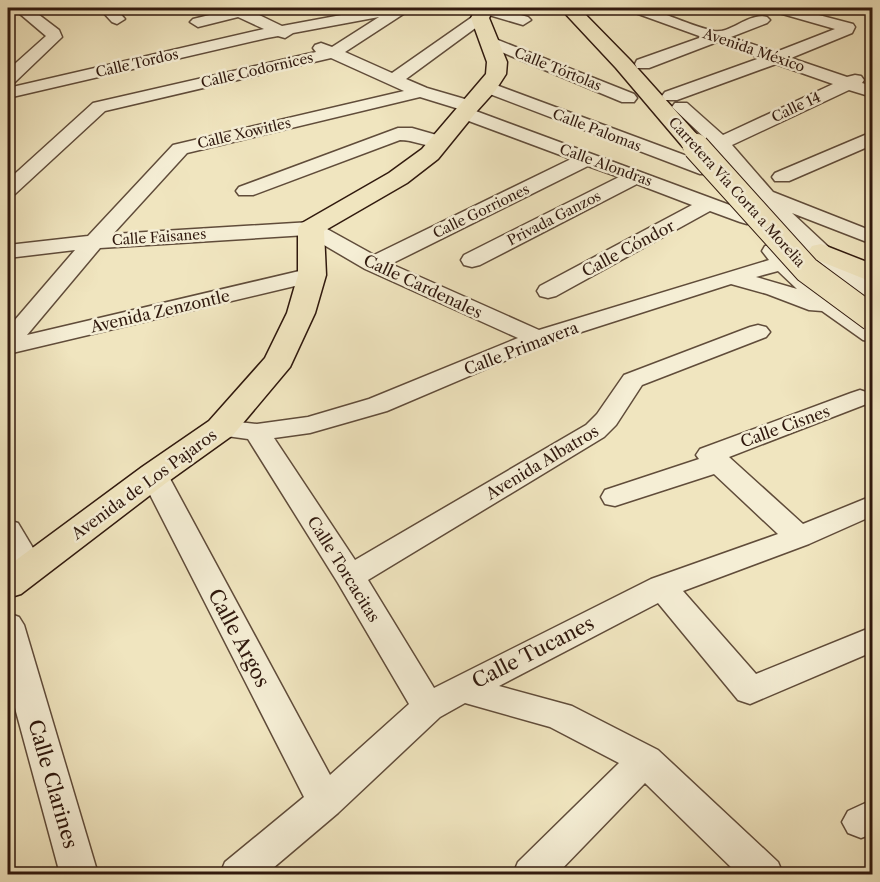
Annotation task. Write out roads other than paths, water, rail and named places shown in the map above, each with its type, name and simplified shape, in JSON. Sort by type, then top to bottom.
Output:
[{"type":"main road","points":[[569,8],[670,103]]},
{"type":"main road","points":[[592,8],[643,64],[670,103]]},
{"type":"main road","points":[[311,228],[398,178],[430,154],[488,87],[496,74],[497,62],[484,19]]},
{"type":"main road","name":"Carretera Vía Corta a Morelia","points":[[670,103],[807,270],[873,318]]},
{"type":"main road","name":"Carretera Vía Corta a Morelia","points":[[694,134],[794,238],[847,286],[873,304]]},
{"type":"main road","name":"Avenida de Los Pajaros","points":[[19,576],[221,428],[279,361],[301,313],[312,275],[311,228]]},
{"type":"main road","points":[[821,252],[873,274]]},
{"type":"street","points":[[8,79],[54,37],[53,33],[21,8]]},
{"type":"street","points":[[198,22],[236,10],[259,8]]},
{"type":"street","name":"Calle Tordos","points":[[8,93],[372,8]]},
{"type":"street","name":"Calle Tordos","points":[[275,31],[402,8]]},
{"type":"street","name":"Calle Codornices","points":[[8,190],[99,107],[333,53],[402,8]]},
{"type":"street","name":"Avenida México","points":[[635,8],[873,92]]},
{"type":"street","points":[[652,14],[671,8]]},
{"type":"street","points":[[670,103],[846,30],[847,27],[777,8]]},
{"type":"street","name":"Calle Alondras","points":[[236,10],[275,31],[333,53],[421,92],[747,218]]},
{"type":"street","points":[[393,80],[484,19],[523,20]]},
{"type":"street","name":"Calle Tórtolas","points":[[484,19],[628,98]]},
{"type":"street","points":[[643,64],[762,20]]},
{"type":"street","name":"Calle 14","points":[[721,143],[873,73]]},
{"type":"street","name":"Calle Palomas","points":[[488,87],[707,170]]},
{"type":"street","name":"Calle Xowitles","points":[[8,342],[94,242],[180,149],[421,92]]},
{"type":"street","points":[[670,103],[699,119],[762,194],[821,252],[873,292]]},
{"type":"street","points":[[670,103],[666,120],[782,262],[797,279],[836,311],[873,334]]},
{"type":"street","points":[[246,190],[398,134],[412,134],[441,142]]},
{"type":"street","points":[[782,177],[873,138]]},
{"type":"street","name":"Calle Gorriones","points":[[373,264],[589,158]]},
{"type":"street","name":"Privada Ganzos","points":[[472,260],[637,176]]},
{"type":"street","points":[[762,194],[873,238]]},
{"type":"street","name":"Calle Cóndor","points":[[548,291],[709,204]]},
{"type":"street","name":"Calle Faisanes","points":[[8,251],[94,242],[311,228]]},
{"type":"street","name":"Calle Cardenales","points":[[311,228],[373,264],[538,338]]},
{"type":"street","name":"Calle Primavera","points":[[221,428],[257,432],[310,425],[378,405],[538,338],[730,277],[821,252]]},
{"type":"street","name":"Avenida Zenzontle","points":[[8,347],[312,275]]},
{"type":"street","points":[[730,277],[775,289],[836,311]]},
{"type":"street","name":"Avenida Albatros","points":[[350,577],[595,431],[605,424],[626,387],[633,380],[758,332]]},
{"type":"street","name":"Calle Cisnes","points":[[615,497],[713,459],[860,397]]},
{"type":"street","name":"Calle Torcacitas","points":[[257,432],[350,577],[428,707]]},
{"type":"street","points":[[713,459],[799,537]]},
{"type":"street","name":"Calle Argos","points":[[154,475],[325,802]]},
{"type":"street","name":"Calle Tucanes","points":[[239,874],[325,802],[428,707],[662,587],[799,537],[873,506]]},
{"type":"street","points":[[8,530],[19,576]]},
{"type":"street","points":[[662,587],[750,691],[873,639]]},
{"type":"street","name":"Calle Clarines","points":[[8,625],[79,874]]},
{"type":"street","points":[[461,689],[560,716],[645,760],[764,874]]},
{"type":"street","points":[[541,871],[645,760]]}]
